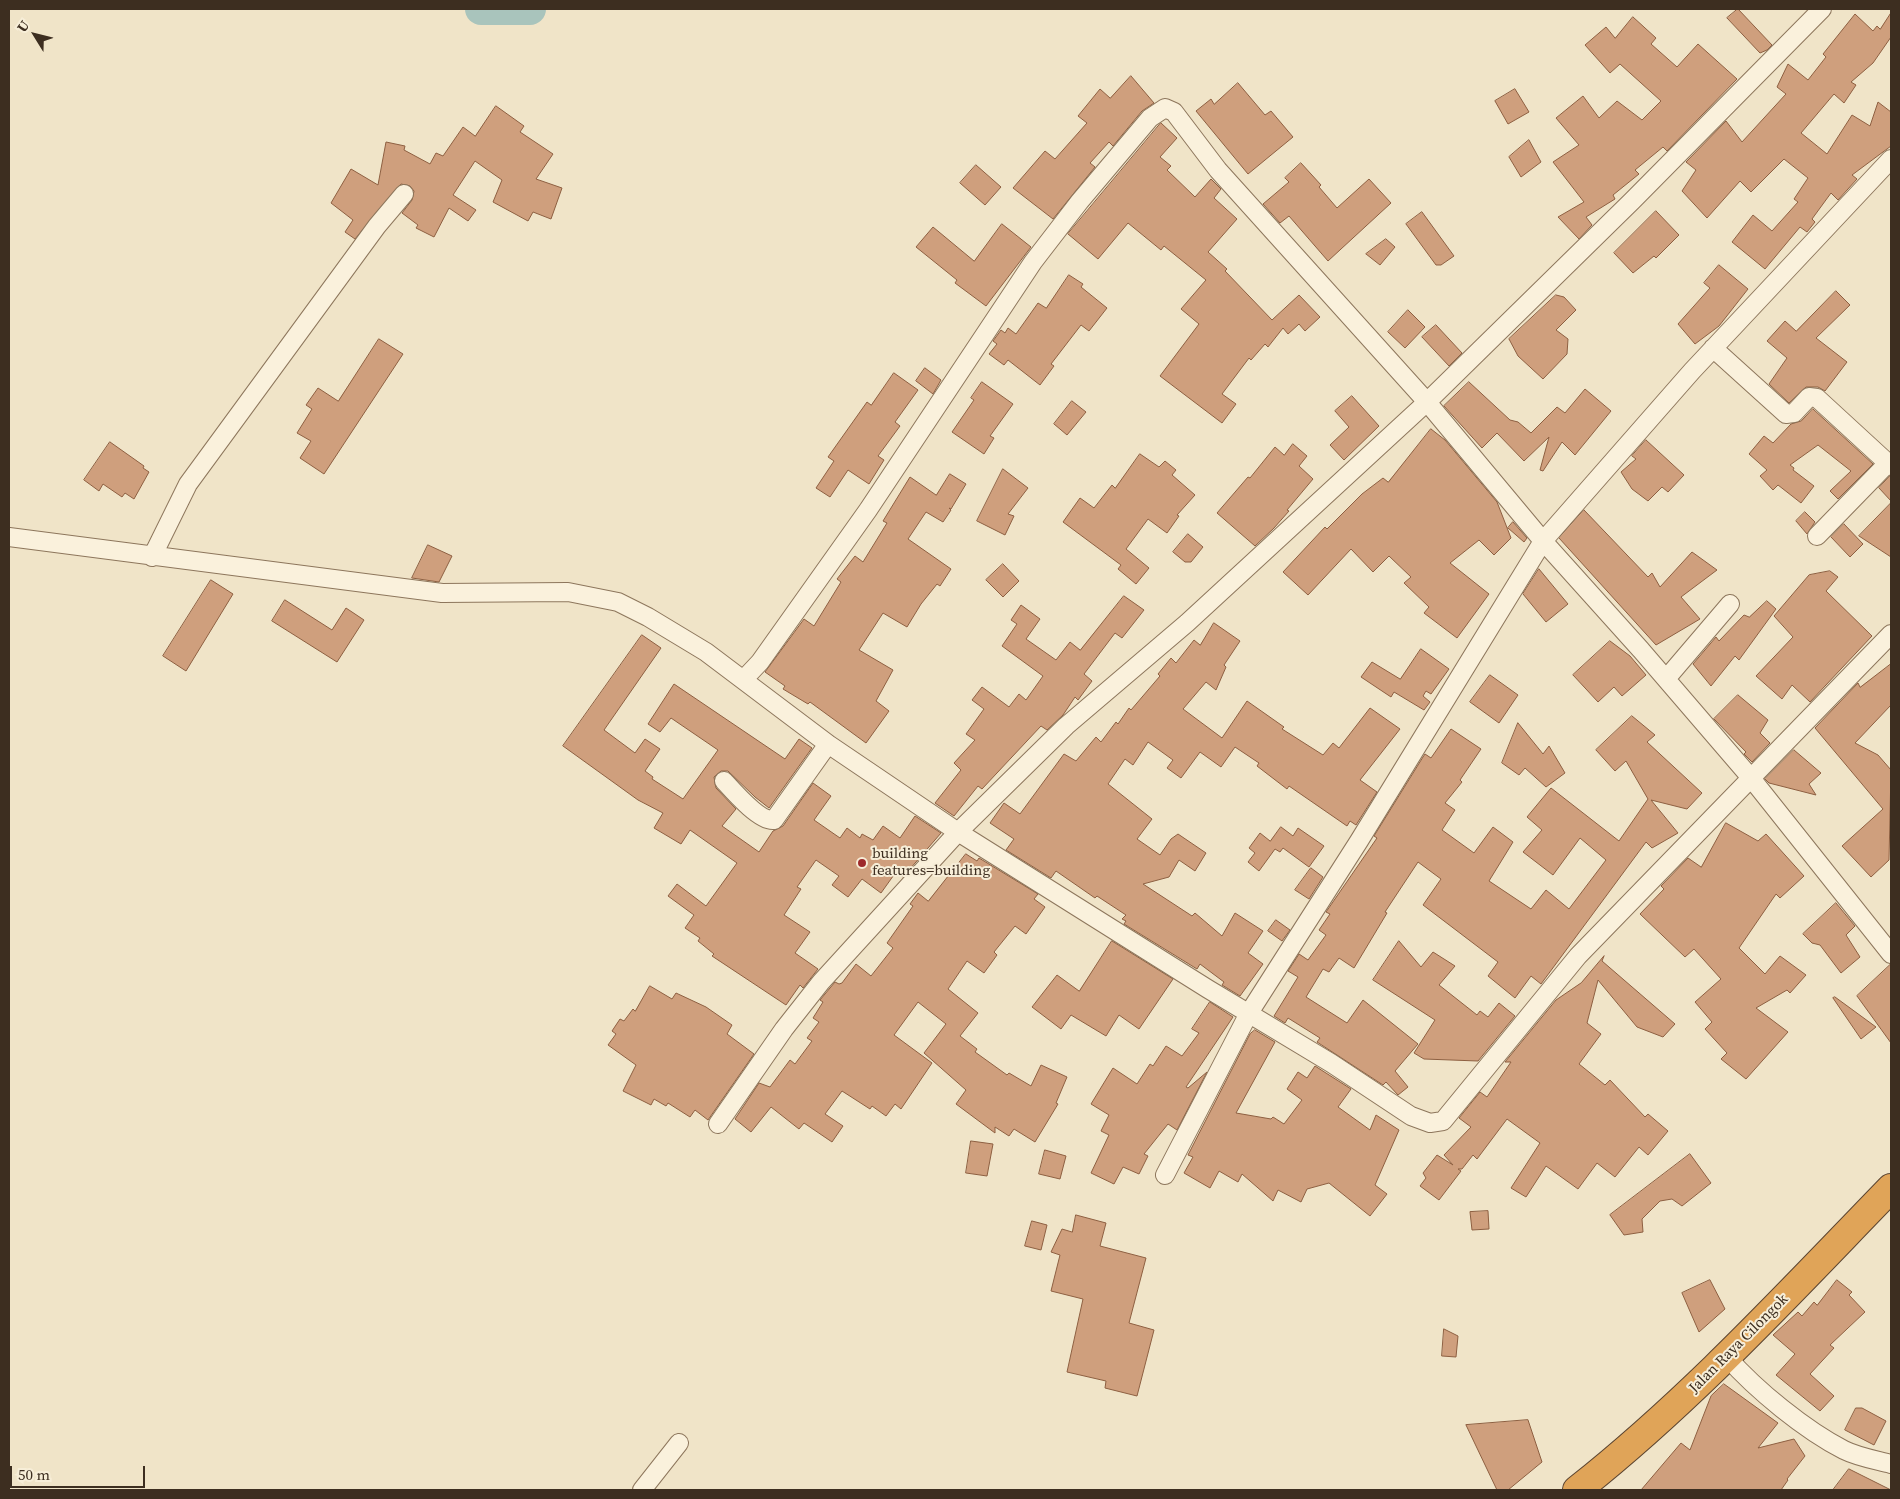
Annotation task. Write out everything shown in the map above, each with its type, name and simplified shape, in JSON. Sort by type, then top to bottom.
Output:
[{"type":"highway","name":"Jalan Raya Cilongok","points":[[1577,1490],[1628,1450],[1727,1357],[1891,1188]]},
{"type":"street","points":[[718,1124],[784,1029],[821,982],[958,832],[1066,726],[1187,623],[1427,402],[1632,201],[1822,9]]},
{"type":"street","points":[[744,680],[760,662],[868,510],[1033,262],[1080,201],[1150,118],[1165,108],[1174,112],[1218,170],[1427,402],[1543,541],[1751,778],[1891,954]]},
{"type":"street","points":[[1165,1175],[1249,1013],[1359,841],[1543,541],[1713,348],[1891,159]]},
{"type":"street","points":[[152,557],[188,484],[377,226],[404,194]]},
{"type":"street","points":[[1713,348],[1786,414],[1794,413],[1809,397],[1817,398],[1890,464],[1816,536]]},
{"type":"street","points":[[9,537],[442,594],[568,592],[618,602],[648,617],[706,652],[828,744],[958,832],[1411,1116],[1430,1123],[1444,1121],[1578,956],[1891,634]]},
{"type":"street","points":[[1666,679],[1730,604]]},
{"type":"street","points":[[724,781],[741,800],[766,819],[774,820],[795,794],[828,744]]},
{"type":"street","points":[[1727,1357],[1763,1393],[1818,1434],[1844,1450],[1891,1464]]},
{"type":"street","points":[[642,1490],[678,1443]]},
{"type":"building","points":[[1738,9],[1772,45],[1767,50],[1760,53],[1727,18]]},
{"type":"building","points":[[1891,13],[1891,37],[1873,63],[1851,82],[1856,85],[1844,103],[1834,94],[1801,133],[1827,154],[1852,115],[1870,126],[1878,102],[1891,112],[1891,146],[1852,175],[1857,179],[1838,200],[1831,193],[1812,219],[1815,222],[1807,232],[1800,227],[1765,269],[1732,242],[1753,215],[1772,231],[1798,202],[1794,199],[1808,178],[1784,159],[1751,192],[1740,181],[1707,218],[1682,191],[1696,170],[1686,162],[1726,121],[1742,142],[1786,94],[1777,87],[1788,64],[1808,80],[1826,57],[1823,54],[1855,14],[1873,31],[1877,26],[1880,29]]},
{"type":"building","points":[[1633,17],[1656,38],[1651,44],[1677,67],[1698,44],[1737,79],[1667,151],[1663,147],[1635,170],[1639,174],[1613,195],[1615,199],[1586,217],[1592,225],[1579,239],[1558,217],[1584,202],[1553,162],[1579,145],[1556,118],[1583,96],[1599,118],[1617,101],[1642,120],[1661,101],[1620,64],[1610,73],[1585,45],[1606,27],[1615,38]]},
{"type":"building","points":[[1131,76],[1154,103],[1142,111],[1113,146],[1109,142],[1090,163],[1095,167],[1053,219],[1013,188],[1045,151],[1055,159],[1087,123],[1078,116],[1100,89],[1110,98]]},
{"type":"building","points":[[1238,83],[1265,115],[1271,111],[1293,137],[1248,174],[1196,111],[1211,99],[1214,104]]},
{"type":"building","points":[[1515,89],[1529,112],[1508,124],[1495,101]]},
{"type":"building","points":[[496,106],[524,126],[520,132],[553,154],[536,179],[562,188],[551,219],[533,212],[528,221],[493,202],[502,180],[475,161],[453,195],[476,210],[468,221],[449,208],[434,237],[416,228],[418,225],[402,213],[412,200],[414,191],[410,186],[401,184],[355,239],[345,232],[353,220],[331,203],[351,169],[378,185],[386,142],[405,146],[404,150],[430,164],[436,153],[443,156],[463,127],[475,136]]},
{"type":"building","points":[[1161,123],[1177,138],[1160,157],[1171,166],[1167,170],[1195,197],[1211,179],[1221,189],[1214,198],[1237,219],[1208,252],[1227,269],[1225,271],[1272,320],[1299,295],[1320,317],[1305,331],[1299,324],[1288,334],[1283,328],[1268,347],[1265,344],[1251,360],[1249,358],[1222,394],[1236,404],[1222,423],[1160,376],[1199,324],[1181,309],[1206,280],[1164,246],[1161,250],[1128,223],[1098,259],[1068,234]]},
{"type":"building","points":[[1529,140],[1541,162],[1521,177],[1509,157]]},
{"type":"building","points":[[1301,163],[1321,185],[1319,187],[1337,208],[1369,179],[1391,203],[1328,261],[1289,216],[1280,223],[1263,204],[1289,182],[1285,178]]},
{"type":"building","points":[[976,165],[1001,187],[985,205],[960,183]]},
{"type":"building","points":[[1656,211],[1679,235],[1656,258],[1654,256],[1633,273],[1614,253]]},
{"type":"building","points":[[1422,212],[1454,256],[1441,265],[1436,265],[1406,224]]},
{"type":"building","points":[[1002,224],[1031,247],[986,306],[955,283],[957,280],[916,247],[933,227],[974,261]]},
{"type":"building","points":[[1386,239],[1395,247],[1380,265],[1366,254]]},
{"type":"building","points":[[1719,265],[1748,289],[1719,326],[1695,344],[1678,324],[1710,288],[1704,283]]},
{"type":"building","points":[[1069,275],[1083,284],[1081,287],[1107,308],[1089,331],[1081,325],[1051,364],[1054,366],[1040,385],[1008,360],[1004,365],[989,354],[997,344],[993,341],[1001,330],[1005,333],[1008,328],[1016,334],[1038,303],[1046,308]]},
{"type":"building","points":[[1836,291],[1850,305],[1816,338],[1847,362],[1825,391],[1818,387],[1806,387],[1789,403],[1769,384],[1787,358],[1767,341],[1785,321],[1796,331]]},
{"type":"building","points":[[1556,295],[1564,297],[1576,310],[1556,330],[1568,339],[1567,354],[1543,379],[1518,356],[1509,339]]},
{"type":"building","points":[[1408,310],[1425,327],[1405,348],[1388,332]]},
{"type":"building","points":[[1436,325],[1462,353],[1449,366],[1422,337]]},
{"type":"building","points":[[379,339],[403,354],[324,474],[300,458],[311,441],[297,433],[312,409],[306,405],[318,388],[338,401]]},
{"type":"building","points":[[925,368],[941,380],[933,394],[916,381]]},
{"type":"building","points":[[894,373],[918,390],[895,422],[900,426],[878,456],[884,460],[869,484],[848,470],[830,497],[816,488],[834,461],[828,457],[867,402],[871,405]]},
{"type":"building","points":[[982,382],[1013,404],[990,436],[994,438],[984,454],[952,432],[974,400],[971,398]]},
{"type":"building","points":[[1469,382],[1510,420],[1518,422],[1531,433],[1557,407],[1565,413],[1585,389],[1611,411],[1575,455],[1562,442],[1543,471],[1540,470],[1549,437],[1524,461],[1497,433],[1482,448],[1444,406]]},
{"type":"building","points":[[1352,396],[1379,426],[1344,460],[1330,445],[1349,427],[1335,411]]},
{"type":"building","points":[[1072,401],[1086,412],[1067,435],[1054,424]]},
{"type":"building","points":[[1813,409],[1873,464],[1838,499],[1830,491],[1851,471],[1818,445],[1790,465],[1794,468],[1793,470],[1814,486],[1801,503],[1778,485],[1773,490],[1760,476],[1767,470],[1749,454],[1764,436],[1773,443],[1791,424],[1801,421]]},
{"type":"building","points":[[1431,429],[1445,440],[1497,502],[1511,538],[1494,555],[1479,540],[1450,563],[1489,594],[1457,638],[1424,613],[1429,607],[1404,583],[1411,577],[1389,556],[1373,572],[1351,549],[1308,595],[1283,572],[1325,527],[1327,529],[1362,494],[1383,478],[1388,482]]},
{"type":"building","points":[[1646,440],[1684,475],[1668,492],[1662,487],[1648,501],[1632,489],[1621,472],[1636,459],[1632,456]]},
{"type":"building","points":[[110,442],[144,466],[143,468],[149,472],[134,499],[125,493],[122,497],[103,484],[99,491],[84,480]]},
{"type":"building","points":[[1293,444],[1307,456],[1299,466],[1313,479],[1287,510],[1289,511],[1255,546],[1217,513],[1248,477],[1250,478],[1275,447],[1284,455]]},
{"type":"building","points":[[1140,454],[1159,467],[1165,461],[1176,470],[1172,475],[1195,495],[1177,515],[1179,516],[1167,533],[1148,519],[1126,549],[1149,568],[1136,584],[1118,569],[1121,565],[1063,522],[1080,498],[1094,508],[1112,485],[1115,488]]},
{"type":"building","points":[[1003,469],[1028,488],[1008,514],[1014,516],[1005,535],[977,521]]},
{"type":"building","points":[[950,474],[966,484],[951,509],[949,508],[951,510],[943,522],[926,512],[908,539],[951,569],[940,586],[937,584],[921,604],[907,627],[883,613],[859,650],[893,670],[876,701],[889,711],[866,743],[810,702],[808,704],[783,689],[785,686],[765,672],[804,619],[814,626],[841,582],[837,579],[855,556],[863,562],[887,523],[883,521],[910,477],[936,495]]},
{"type":"building","points":[[1891,476],[1891,501],[1879,488]]},
{"type":"building","points":[[1891,503],[1891,557],[1859,536]]},
{"type":"building","points":[[1584,510],[1648,577],[1652,573],[1660,587],[1692,552],[1717,570],[1681,597],[1700,619],[1656,645],[1559,538]]},
{"type":"building","points":[[1805,512],[1815,522],[1807,534],[1796,521]]},
{"type":"building","points":[[1513,522],[1527,538],[1524,542],[1508,528]]},
{"type":"building","points":[[1844,524],[1863,544],[1850,557],[1831,537]]},
{"type":"building","points":[[1188,534],[1203,547],[1191,562],[1185,562],[1173,552]]},
{"type":"building","points":[[428,545],[452,556],[439,582],[412,578]]},
{"type":"building","points":[[1003,564],[1019,581],[1003,597],[986,580]]},
{"type":"building","points":[[1539,569],[1568,604],[1546,622],[1523,594]]},
{"type":"building","points":[[1830,571],[1838,577],[1826,591],[1872,636],[1810,702],[1792,685],[1782,699],[1756,676],[1793,637],[1774,616],[1809,575]]},
{"type":"building","points":[[211,580],[233,594],[186,671],[163,656]]},
{"type":"building","points":[[1124,596],[1144,610],[1122,638],[1115,633],[1084,674],[1092,681],[1078,700],[1075,697],[1063,715],[1047,730],[1041,726],[982,789],[978,786],[954,816],[935,803],[961,770],[954,763],[975,740],[966,734],[984,709],[972,700],[982,687],[1009,707],[1019,694],[1026,700],[1043,676],[1002,646],[1017,624],[1011,620],[1021,605],[1040,619],[1026,639],[1056,660],[1070,642],[1080,650]]},
{"type":"building","points":[[285,600],[332,630],[346,608],[364,620],[337,662],[272,621]]},
{"type":"building","points":[[1767,601],[1776,609],[1739,660],[1735,656],[1711,686],[1693,664],[1716,637],[1719,641],[1744,615],[1749,617]]},
{"type":"building","points":[[1214,623],[1240,641],[1224,665],[1226,667],[1216,690],[1206,682],[1183,709],[1222,738],[1247,701],[1284,727],[1282,729],[1323,755],[1333,743],[1339,748],[1370,708],[1400,729],[1360,780],[1377,792],[1356,825],[1350,821],[1347,826],[1289,786],[1287,789],[1257,766],[1259,763],[1235,747],[1221,767],[1200,752],[1181,778],[1167,768],[1173,760],[1148,742],[1133,765],[1125,759],[1108,784],[1152,819],[1137,839],[1160,855],[1171,839],[1178,834],[1206,853],[1195,871],[1179,860],[1169,877],[1143,884],[1192,916],[1195,913],[1222,936],[1235,913],[1263,931],[1248,953],[1263,964],[1240,996],[1222,985],[1224,982],[1200,964],[1197,969],[1124,924],[1126,921],[1122,919],[1126,915],[1097,896],[1095,898],[1056,871],[1051,878],[1006,850],[1014,839],[990,823],[1004,803],[1020,814],[1064,754],[1076,761],[1096,737],[1101,742],[1116,722],[1118,724],[1129,708],[1131,710],[1160,676],[1158,674],[1171,658],[1176,663],[1194,640],[1200,645]]},
{"type":"building","points":[[642,635],[661,648],[604,730],[635,753],[645,739],[660,749],[645,771],[653,777],[652,779],[683,799],[718,750],[671,718],[660,732],[648,724],[674,684],[785,759],[799,739],[812,748],[769,808],[728,771],[721,771],[714,777],[716,788],[736,809],[722,826],[759,852],[773,831],[783,826],[813,783],[831,796],[814,820],[840,838],[847,828],[860,838],[862,834],[873,840],[883,826],[900,838],[915,816],[941,833],[903,877],[896,872],[881,893],[862,879],[848,897],[832,885],[839,876],[816,860],[797,887],[801,889],[784,915],[810,932],[795,953],[818,969],[803,988],[800,985],[786,1005],[712,956],[714,954],[698,941],[700,938],[685,928],[694,915],[668,896],[677,884],[706,906],[737,863],[690,830],[681,844],[654,828],[663,813],[638,800],[563,746]]},
{"type":"building","points":[[1610,641],[1630,656],[1646,675],[1622,696],[1614,687],[1598,702],[1573,675]]},
{"type":"building","points":[[1421,649],[1449,669],[1431,694],[1426,691],[1423,696],[1430,702],[1424,710],[1394,692],[1391,697],[1361,677],[1372,662],[1400,679]]},
{"type":"building","points":[[1891,664],[1891,705],[1855,743],[1878,755],[1891,770],[1889,860],[1871,877],[1842,846],[1883,809],[1815,728],[1858,683],[1860,687]]},
{"type":"building","points":[[1490,675],[1518,695],[1499,723],[1470,702]]},
{"type":"building","points":[[1738,695],[1768,720],[1760,733],[1770,743],[1752,762],[1744,754],[1746,752],[1714,719]]},
{"type":"building","points":[[1632,716],[1655,735],[1647,742],[1702,793],[1687,809],[1651,800],[1678,833],[1652,848],[1646,842],[1541,984],[1531,976],[1515,998],[1488,976],[1498,962],[1423,905],[1441,879],[1418,862],[1385,912],[1387,913],[1354,968],[1339,958],[1329,972],[1323,969],[1306,997],[1347,1023],[1363,1000],[1418,1044],[1395,1071],[1408,1087],[1398,1095],[1386,1082],[1383,1085],[1317,1042],[1320,1038],[1288,1018],[1285,1023],[1274,1016],[1298,977],[1288,971],[1299,954],[1308,960],[1326,935],[1319,930],[1330,914],[1326,912],[1377,838],[1374,836],[1425,754],[1431,758],[1451,729],[1481,749],[1460,780],[1462,782],[1445,803],[1455,810],[1442,830],[1474,853],[1493,827],[1513,842],[1489,881],[1531,909],[1546,890],[1569,909],[1606,860],[1580,838],[1553,875],[1523,852],[1542,830],[1527,817],[1551,788],[1619,841],[1648,799],[1626,761],[1615,771],[1596,750]]},
{"type":"building","points":[[1518,723],[1543,754],[1549,746],[1565,773],[1546,787],[1525,768],[1519,775],[1502,763]]},
{"type":"building","points":[[1794,750],[1821,773],[1809,784],[1816,795],[1769,783],[1765,779]]},
{"type":"building","points":[[1726,823],[1758,841],[1766,834],[1804,876],[1780,898],[1776,894],[1739,948],[1765,974],[1780,956],[1806,975],[1790,993],[1787,990],[1756,1008],[1788,1032],[1746,1079],[1721,1059],[1727,1053],[1705,1029],[1712,1022],[1695,1002],[1721,979],[1694,949],[1685,957],[1640,914],[1664,889],[1661,886],[1688,858],[1701,867]]},
{"type":"building","points":[[1281,827],[1293,836],[1298,828],[1324,846],[1309,867],[1283,848],[1280,852],[1275,849],[1259,871],[1248,862],[1255,853],[1249,848],[1260,833],[1270,841]]},
{"type":"building","points":[[966,854],[977,861],[979,858],[1038,894],[1034,899],[1045,907],[1026,934],[1015,926],[994,952],[997,955],[984,973],[967,961],[948,989],[978,1013],[960,1036],[977,1049],[975,1052],[1007,1075],[1009,1073],[1031,1086],[1041,1065],[1067,1077],[1056,1103],[1058,1104],[1035,1142],[1014,1129],[1009,1136],[995,1127],[995,1133],[956,1104],[966,1090],[924,1053],[946,1024],[918,1002],[894,1035],[932,1063],[901,1109],[895,1104],[886,1116],[872,1106],[870,1109],[842,1091],[825,1114],[843,1126],[832,1142],[804,1123],[799,1129],[771,1107],[751,1132],[735,1119],[759,1083],[770,1087],[790,1060],[795,1064],[812,1041],[807,1038],[819,1022],[813,1018],[823,1002],[820,1000],[835,982],[842,983],[856,964],[871,976],[893,948],[887,943],[913,906],[910,904],[918,893],[928,901]]},
{"type":"building","points":[[1311,868],[1323,877],[1309,899],[1295,890]]},
{"type":"building","points":[[1836,903],[1855,926],[1846,935],[1860,957],[1841,973],[1820,945],[1812,943],[1803,934]]},
{"type":"building","points":[[1276,920],[1290,930],[1282,941],[1268,931]]},
{"type":"building","points":[[1112,941],[1173,979],[1139,1029],[1119,1015],[1106,1036],[1071,1015],[1061,1029],[1032,1007],[1057,975],[1079,991]]},
{"type":"building","points":[[1399,941],[1421,967],[1433,952],[1455,966],[1439,985],[1477,1015],[1480,1011],[1488,1017],[1499,1003],[1515,1016],[1478,1061],[1424,1059],[1414,1053],[1435,1020],[1373,980]]},
{"type":"building","points":[[1604,956],[1602,961],[1675,1024],[1663,1037],[1637,1027],[1598,980],[1587,1023],[1601,1034],[1579,1064],[1605,1085],[1610,1080],[1645,1117],[1648,1114],[1668,1131],[1648,1155],[1639,1147],[1615,1177],[1597,1163],[1578,1189],[1546,1166],[1526,1197],[1511,1188],[1540,1143],[1507,1119],[1477,1159],[1473,1155],[1462,1169],[1458,1169],[1461,1171],[1439,1200],[1420,1186],[1426,1178],[1423,1173],[1437,1155],[1453,1165],[1444,1155],[1471,1127],[1459,1118],[1480,1092],[1487,1097],[1511,1062],[1505,1062],[1556,1000],[1581,983]]},
{"type":"building","points":[[1891,964],[1891,1043],[1857,996]]},
{"type":"building","points":[[650,986],[672,999],[676,993],[706,1007],[732,1025],[727,1034],[754,1054],[708,1120],[695,1110],[690,1117],[668,1103],[666,1106],[654,1099],[651,1105],[623,1091],[636,1065],[608,1045],[616,1034],[612,1031],[620,1019],[624,1021],[633,1009],[635,1011]]},
{"type":"building","points":[[1835,997],[1876,1027],[1861,1039],[1833,998]]},
{"type":"building","points":[[1210,1002],[1233,1017],[1186,1087],[1188,1088],[1207,1072],[1177,1130],[1168,1124],[1144,1154],[1148,1156],[1139,1174],[1123,1167],[1114,1184],[1091,1173],[1109,1135],[1101,1131],[1109,1115],[1091,1104],[1113,1068],[1137,1084],[1150,1064],[1153,1066],[1166,1046],[1182,1056],[1199,1033],[1192,1029]]},
{"type":"building","points":[[1255,1030],[1275,1042],[1236,1113],[1271,1119],[1273,1117],[1284,1124],[1302,1100],[1287,1089],[1298,1072],[1307,1078],[1315,1066],[1351,1089],[1338,1107],[1370,1130],[1376,1115],[1399,1130],[1375,1185],[1387,1194],[1370,1216],[1329,1183],[1307,1189],[1301,1202],[1278,1190],[1273,1201],[1242,1174],[1238,1182],[1219,1171],[1210,1188],[1184,1173],[1193,1157],[1188,1155],[1250,1034]]},
{"type":"building","points":[[971,1141],[993,1144],[987,1176],[966,1173]]},
{"type":"building","points":[[1045,1150],[1066,1156],[1060,1179],[1039,1174]]},
{"type":"building","points":[[1690,1154],[1711,1183],[1682,1206],[1672,1199],[1660,1201],[1642,1219],[1643,1232],[1624,1235],[1610,1215]]},
{"type":"building","points":[[1488,1211],[1489,1229],[1472,1230],[1470,1212]]},
{"type":"building","points":[[1076,1215],[1106,1223],[1100,1246],[1146,1258],[1129,1323],[1154,1330],[1137,1396],[1105,1388],[1106,1381],[1067,1372],[1083,1299],[1051,1291],[1060,1255],[1051,1252],[1062,1229],[1072,1232]]},
{"type":"building","points":[[1032,1221],[1047,1225],[1041,1250],[1025,1246]]},
{"type":"building","points":[[1710,1280],[1725,1309],[1699,1332],[1682,1293]]},
{"type":"building","points":[[1837,1280],[1852,1292],[1849,1295],[1865,1312],[1830,1345],[1834,1348],[1810,1374],[1834,1396],[1820,1411],[1776,1375],[1795,1354],[1773,1335],[1798,1312],[1802,1316],[1814,1302],[1817,1305]]},
{"type":"building","points":[[1444,1329],[1458,1336],[1456,1357],[1442,1356]]},
{"type":"building","points":[[1724,1384],[1778,1423],[1758,1448],[1794,1439],[1805,1456],[1781,1490],[1641,1490],[1681,1443],[1690,1450],[1711,1396]]},
{"type":"building","points":[[1856,1408],[1862,1408],[1886,1421],[1874,1445],[1845,1430]]},
{"type":"building","points":[[1528,1420],[1542,1462],[1508,1490],[1497,1490],[1466,1425]]},
{"type":"building","points":[[1849,1469],[1891,1490],[1833,1490]]},
{"type":"waterway","points":[[481,9],[530,9]]},
{"type":"place","name":"building features=building","points":[[862,863]]}]
